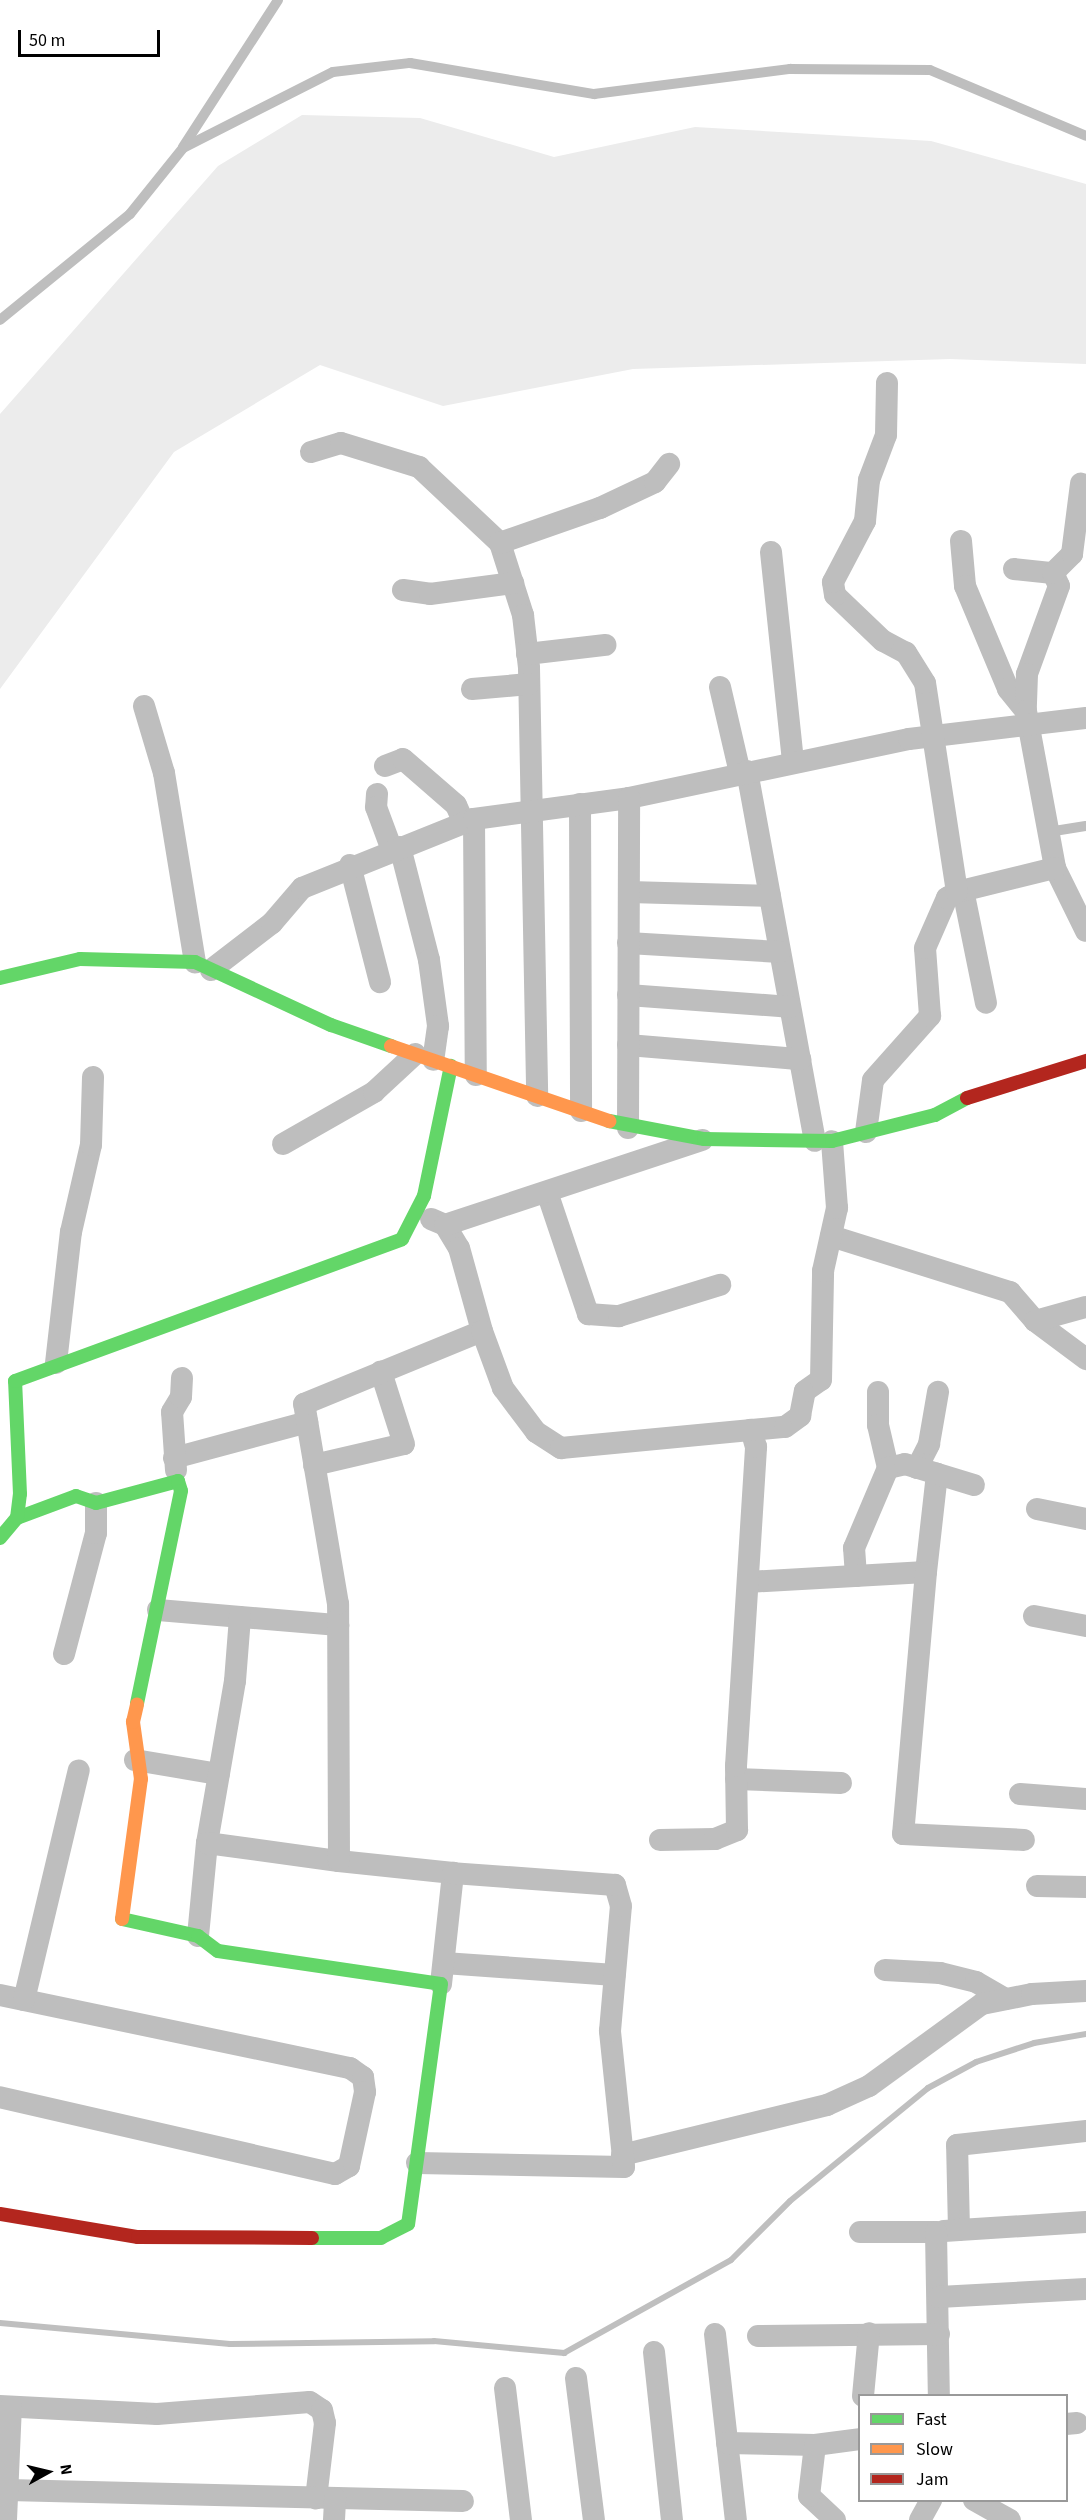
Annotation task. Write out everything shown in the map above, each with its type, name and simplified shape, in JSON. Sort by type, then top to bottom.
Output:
[{"type":"street","points":[[887,383],[886,435],[869,480],[865,521],[833,582],[835,595],[883,640],[906,653],[925,683],[960,891],[986,1003]]},
{"type":"street","points":[[311,452],[341,443],[418,467],[500,543],[513,583],[527,654],[537,1096]]},
{"type":"street","points":[[500,543],[600,508],[655,482],[669,464]]},
{"type":"street","points":[[1014,569],[1053,573],[1079,557],[1081,484]]},
{"type":"street","points":[[960,541],[965,586],[1008,689],[1028,717]]},
{"type":"street","points":[[771,552],[794,762]]},
{"type":"street","points":[[1053,573],[1059,586],[1027,674],[1028,717],[1048,832],[1069,880],[1086,931]]},
{"type":"street","points":[[403,590],[430,594],[513,583]]},
{"type":"street","points":[[527,654],[605,645]]},
{"type":"street","points":[[472,689],[529,684]]},
{"type":"street","points":[[415,1213],[445,1225],[459,1248],[482,1331],[503,1388],[536,1432],[561,1448],[785,1427],[800,1416],[805,1391],[821,1380],[823,1271],[837,1208],[824,1141],[800,1059],[770,896],[743,772],[720,687]]},
{"type":"street","points":[[144,706],[164,773],[203,966]]},
{"type":"street","points":[[203,966],[272,923],[302,888],[350,865],[469,821],[628,798],[743,772],[1028,717],[1086,718]]},
{"type":"street","points":[[384,766],[403,759],[456,805],[469,821],[476,1075]]},
{"type":"street","points":[[17,1518],[8,1381],[56,1363],[139,1340],[316,1275],[402,1239],[424,1196],[433,1060],[438,1026],[429,960],[396,848],[376,807],[377,794]]},
{"type":"street","points":[[628,798],[628,1128]]},
{"type":"street","points":[[580,804],[581,1111]]},
{"type":"street","points":[[350,865],[380,982]]},
{"type":"street","points":[[866,1132],[873,1080],[930,1016],[924,948],[947,898],[960,891],[1069,880]]},
{"type":"street","points":[[629,892],[770,896]]},
{"type":"street","points":[[628,943],[780,952]]},
{"type":"street","points":[[0,978],[80,959],[203,966],[331,1025],[628,1128],[704,1139],[824,1141],[935,1115],[969,1097],[1086,1061]]},
{"type":"street","points":[[628,994],[790,1007]]},
{"type":"street","points":[[628,1045],[800,1059]]},
{"type":"street","points":[[284,1144],[433,1060]]},
{"type":"street","points":[[56,1363],[71,1232],[91,1145],[93,1077]]},
{"type":"street","points":[[445,1225],[704,1139]]},
{"type":"street","points":[[547,1192],[588,1314],[619,1316],[720,1285]]},
{"type":"street","points":[[831,1236],[1010,1292],[1035,1320],[1086,1359]]},
{"type":"street","points":[[1035,1320],[1086,1307]]},
{"type":"street","points":[[339,1861],[338,1625],[304,1404],[482,1331]]},
{"type":"street","points":[[314,1465],[404,1444],[381,1372]]},
{"type":"street","points":[[182,1378],[181,1397],[172,1412],[174,1458],[178,1481],[175,1530],[133,1722],[135,1760],[141,1779],[122,1920],[198,1936],[219,1951],[442,1973],[615,1975]]},
{"type":"street","points":[[856,1576],[854,1548],[888,1468],[878,1425],[878,1392]]},
{"type":"street","points":[[938,1392],[929,1444],[926,1572],[903,1834],[1024,1840]]},
{"type":"street","points":[[174,1458],[307,1422]]},
{"type":"street","points":[[660,1840],[730,1836],[737,1830],[736,1779],[756,1446],[751,1430]]},
{"type":"street","points":[[888,1468],[927,1471],[974,1485]]},
{"type":"street","points":[[0,1538],[17,1518],[76,1496],[96,1503],[178,1481]]},
{"type":"street","points":[[64,1654],[96,1533],[96,1503]]},
{"type":"street","points":[[1037,1509],[1086,1519]]},
{"type":"street","points":[[748,1582],[926,1572]]},
{"type":"street","points":[[158,1610],[338,1625]]},
{"type":"street","points":[[198,1936],[207,1844],[219,1774],[240,1617]]},
{"type":"street","points":[[1034,1617],[1086,1626]]},
{"type":"street","points":[[135,1760],[219,1774]]},
{"type":"street","points":[[24,2000],[79,1770]]},
{"type":"street","points":[[736,1779],[841,1783]]},
{"type":"street","points":[[1020,1794],[1086,1798]]},
{"type":"street","points":[[207,1844],[453,1874],[615,1885],[621,1906],[610,2031],[624,2167],[417,2163]]},
{"type":"street","points":[[0,2214],[138,2237],[381,2238],[408,2224],[453,1874]]},
{"type":"street","points":[[1037,1886],[1086,1887]]},
{"type":"street","points":[[885,1970],[949,1975],[976,1982],[1005,1999]]},
{"type":"street","points":[[622,2155],[827,2105],[869,2086],[982,2004],[1005,1999],[1086,1991]]},
{"type":"street","points":[[0,1995],[350,2068],[363,2077],[365,2092],[349,2166],[320,2174],[0,2097]]},
{"type":"street","points":[[959,2230],[957,2145],[1086,2131]]},
{"type":"street","points":[[860,2232],[936,2232],[1086,2222]]},
{"type":"street","points":[[936,2232],[939,2394]]},
{"type":"street","points":[[939,2297],[1086,2289]]},
{"type":"street","points":[[863,2394],[869,2333]]},
{"type":"street","points":[[715,2334],[736,2520]]},
{"type":"street","points":[[758,2336],[939,2334]]},
{"type":"street","points":[[654,2352],[672,2520]]},
{"type":"street","points":[[576,2378],[594,2520]]},
{"type":"street","points":[[506,2388],[520,2520]]},
{"type":"street","points":[[6,2520],[8,2490],[6,2406],[157,2414],[310,2402],[322,2410],[325,2423],[328,2505]]},
{"type":"street","points":[[728,2443],[815,2445],[858,2439]]},
{"type":"street","points":[[815,2445],[809,2496],[835,2520]]},
{"type":"street","points":[[8,2490],[328,2505],[462,2502]]},
{"type":"street","points":[[920,2520],[930,2502]]},
{"type":"street","points":[[978,2502],[1010,2520]]},
{"type":"lane","points":[[0,320],[130,213],[183,148],[278,0]]},
{"type":"lane","points":[[183,148],[333,72],[410,63],[594,94],[790,69],[930,70],[1086,136]]},
{"type":"lane","points":[[1048,832],[1086,826]]},
{"type":"shaded area","points":[[302,115],[420,118],[554,157],[695,127],[931,141],[1086,184],[1086,364],[950,359],[633,369],[443,406],[320,365],[174,452],[0,689],[0,414],[218,166]]},
{"type":"waterway","points":[[0,2323],[230,2344],[434,2341],[564,2353],[731,2260],[790,2201],[928,2088],[976,2062],[1034,2043],[1086,2034]]},
{"type":"traffic: fast","points":[[0,978],[80,959],[195,962],[331,1025],[391,1046]]},
{"type":"traffic: fast","points":[[0,1538],[17,1518],[20,1494],[15,1381],[402,1239],[424,1196],[451,1066]]},
{"type":"traffic: fast","points":[[609,1121],[704,1139],[832,1141],[935,1115],[967,1098]]},
{"type":"traffic: fast","points":[[17,1518],[76,1496],[96,1503],[178,1481],[181,1491],[137,1704]]},
{"type":"traffic: fast","points":[[122,1919],[198,1936],[218,1951],[441,1984],[408,2224],[381,2238],[312,2238]]},
{"type":"traffic: slow","points":[[391,1046],[609,1121]]},
{"type":"traffic: slow","points":[[122,1919],[141,1779],[133,1722],[137,1704]]},
{"type":"traffic: jam","points":[[967,1098],[1086,1061]]},
{"type":"traffic: jam","points":[[0,2214],[138,2237],[312,2238]]}]
